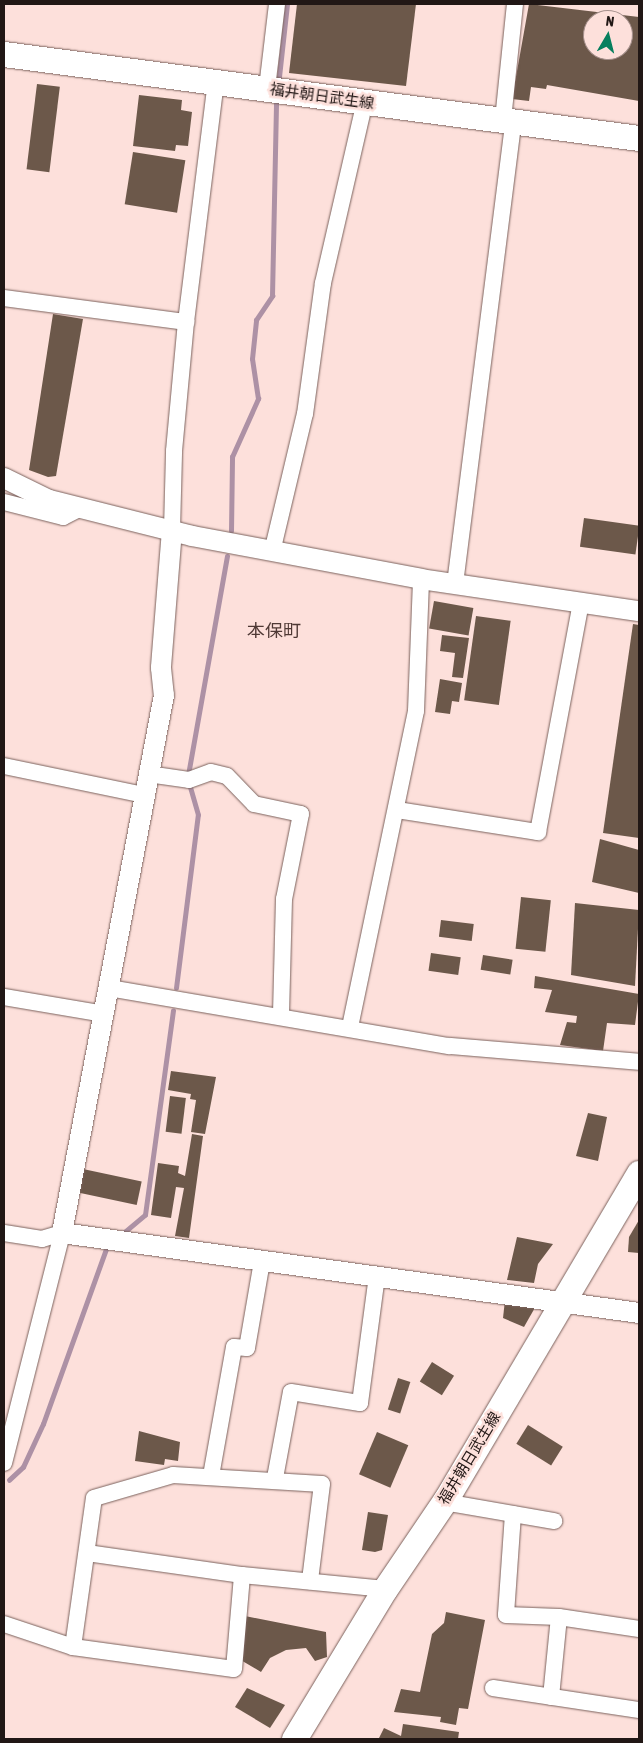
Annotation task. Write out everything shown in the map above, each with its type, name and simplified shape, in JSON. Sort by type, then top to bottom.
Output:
[{"type":"main road","name":"福井朝日武生線","points":[[4,54],[639,138]]},
{"type":"main road","name":"福井朝日武生線","points":[[294,1739],[385,1589],[444,1502],[639,1173]]},
{"type":"street","points":[[267,88],[277,4]]},
{"type":"street","points":[[455,584],[508,121],[515,4]]},
{"type":"street","points":[[4,1462],[62,1233],[164,695],[161,668],[172,530],[174,451],[186,322],[216,82]]},
{"type":"street","points":[[272,552],[305,414],[323,283],[364,101]]},
{"type":"street","points":[[4,298],[186,322]]},
{"type":"street","points":[[4,478],[49,500],[272,552],[421,579],[639,610]]},
{"type":"street","points":[[4,502],[63,517],[83,508]]},
{"type":"street","points":[[350,1027],[397,810],[416,711],[421,579]]},
{"type":"street","points":[[397,810],[538,832],[581,602]]},
{"type":"street","points":[[4,766],[144,795]]},
{"type":"street","points":[[148,774],[189,780],[210,772],[227,776],[254,804],[301,814],[284,899],[281,1016]]},
{"type":"street","points":[[109,988],[350,1027],[450,1046],[639,1062]]},
{"type":"street","points":[[4,997],[105,1014]]},
{"type":"street","points":[[4,1233],[42,1239],[62,1233],[562,1300],[639,1313]]},
{"type":"street","points":[[211,1476],[234,1347],[247,1348],[262,1261]]},
{"type":"street","points":[[275,1478],[291,1392],[360,1403],[377,1276]]},
{"type":"street","points":[[73,1647],[94,1498],[173,1475],[275,1478],[322,1484],[310,1581]]},
{"type":"street","points":[[444,1502],[554,1521]]},
{"type":"street","points":[[513,1514],[506,1615],[559,1617],[639,1630]]},
{"type":"street","points":[[87,1553],[242,1575],[385,1589]]},
{"type":"street","points":[[4,1624],[73,1647],[234,1669],[242,1575]]},
{"type":"street","points":[[551,1696],[559,1617]]},
{"type":"street","points":[[494,1688],[639,1710]]},
{"type":"building","points":[[297,4],[416,4],[406,86],[289,73]]},
{"type":"building","points":[[529,4],[583,10],[583,60],[633,60],[633,16],[639,17],[639,101],[547,85],[546,89],[531,87],[529,101],[512,99]]},
{"type":"building","points":[[37,84],[60,87],[49,172],[27,169]]},
{"type":"building","points":[[139,95],[182,100],[181,110],[192,112],[188,146],[176,145],[175,151],[133,146]]},
{"type":"building","points":[[133,152],[185,160],[177,213],[125,204]]},
{"type":"building","points":[[53,314],[83,319],[56,476],[48,477],[29,470]]},
{"type":"building","points":[[584,518],[639,526],[635,555],[580,547]]},
{"type":"building","points":[[434,601],[473,608],[469,636],[429,629]]},
{"type":"building","points":[[476,616],[511,621],[499,705],[464,700]]},
{"type":"building","points":[[633,624],[639,625],[639,838],[603,833]]},
{"type":"building","points":[[442,635],[469,638],[463,678],[452,677],[455,653],[440,651]]},
{"type":"building","points":[[440,679],[462,683],[459,702],[452,701],[450,714],[435,712]]},
{"type":"building","points":[[600,839],[639,850],[639,893],[592,882]]},
{"type":"building","points":[[521,897],[551,900],[545,952],[516,949]]},
{"type":"building","points":[[575,903],[639,910],[635,986],[571,975]]},
{"type":"building","points":[[441,920],[474,924],[472,941],[439,937]]},
{"type":"building","points":[[431,953],[461,957],[458,975],[428,971]]},
{"type":"building","points":[[483,955],[513,960],[510,975],[481,970]]},
{"type":"building","points":[[535,976],[639,994],[635,1025],[607,1023],[603,1051],[560,1045],[567,1022],[576,1023],[577,1016],[545,1012],[552,990],[534,988]]},
{"type":"building","points":[[171,1071],[216,1077],[205,1134],[191,1132],[196,1100],[190,1099],[191,1094],[168,1090]]},
{"type":"building","points":[[170,1096],[186,1098],[181,1134],[166,1132]]},
{"type":"building","points":[[588,1113],[607,1117],[598,1161],[576,1156]]},
{"type":"building","points":[[192,1134],[203,1136],[189,1238],[175,1236],[184,1188],[176,1187],[171,1218],[151,1215],[158,1163],[179,1166],[178,1173],[185,1176]]},
{"type":"building","points":[[83,1169],[142,1181],[137,1205],[78,1192]]},
{"type":"building","points":[[639,1220],[639,1253],[628,1252],[629,1237]]},
{"type":"building","points":[[517,1237],[553,1244],[538,1264],[534,1283],[507,1280]]},
{"type":"building","points":[[505,1300],[537,1304],[524,1327],[503,1318]]},
{"type":"building","points":[[432,1362],[454,1376],[442,1395],[420,1382]]},
{"type":"building","points":[[398,1378],[410,1382],[400,1413],[388,1409]]},
{"type":"building","points":[[528,1425],[563,1447],[551,1465],[516,1444]]},
{"type":"building","points":[[139,1431],[180,1442],[178,1461],[165,1459],[164,1465],[135,1461]]},
{"type":"building","points":[[377,1432],[408,1445],[390,1488],[359,1474]]},
{"type":"building","points":[[368,1512],[388,1515],[382,1550],[375,1552],[362,1550]]},
{"type":"building","points":[[446,1612],[485,1620],[468,1709],[459,1708],[456,1725],[440,1722],[441,1717],[394,1712],[401,1689],[420,1692],[432,1634],[444,1623]]},
{"type":"building","points":[[245,1616],[326,1632],[327,1657],[315,1661],[306,1648],[286,1650],[270,1658],[261,1672],[239,1659]]},
{"type":"building","points":[[247,1688],[285,1705],[270,1728],[235,1707]]},
{"type":"building","points":[[403,1724],[459,1732],[458,1739],[379,1738],[384,1728],[401,1736]]},
{"type":"waterway","points":[[279,77],[287,4]]},
{"type":"waterway","points":[[231,531],[232,457],[258,399],[252,359],[256,320],[272,296],[276,102]]},
{"type":"waterway","points":[[188,775],[227,556]]},
{"type":"waterway","points":[[176,988],[198,815],[190,787]]},
{"type":"waterway","points":[[121,1235],[145,1215],[173,1011]]},
{"type":"waterway","points":[[9,1480],[23,1467],[43,1424],[107,1246]]},
{"type":"district","name":"本保町","points":[[274,631]]}]
